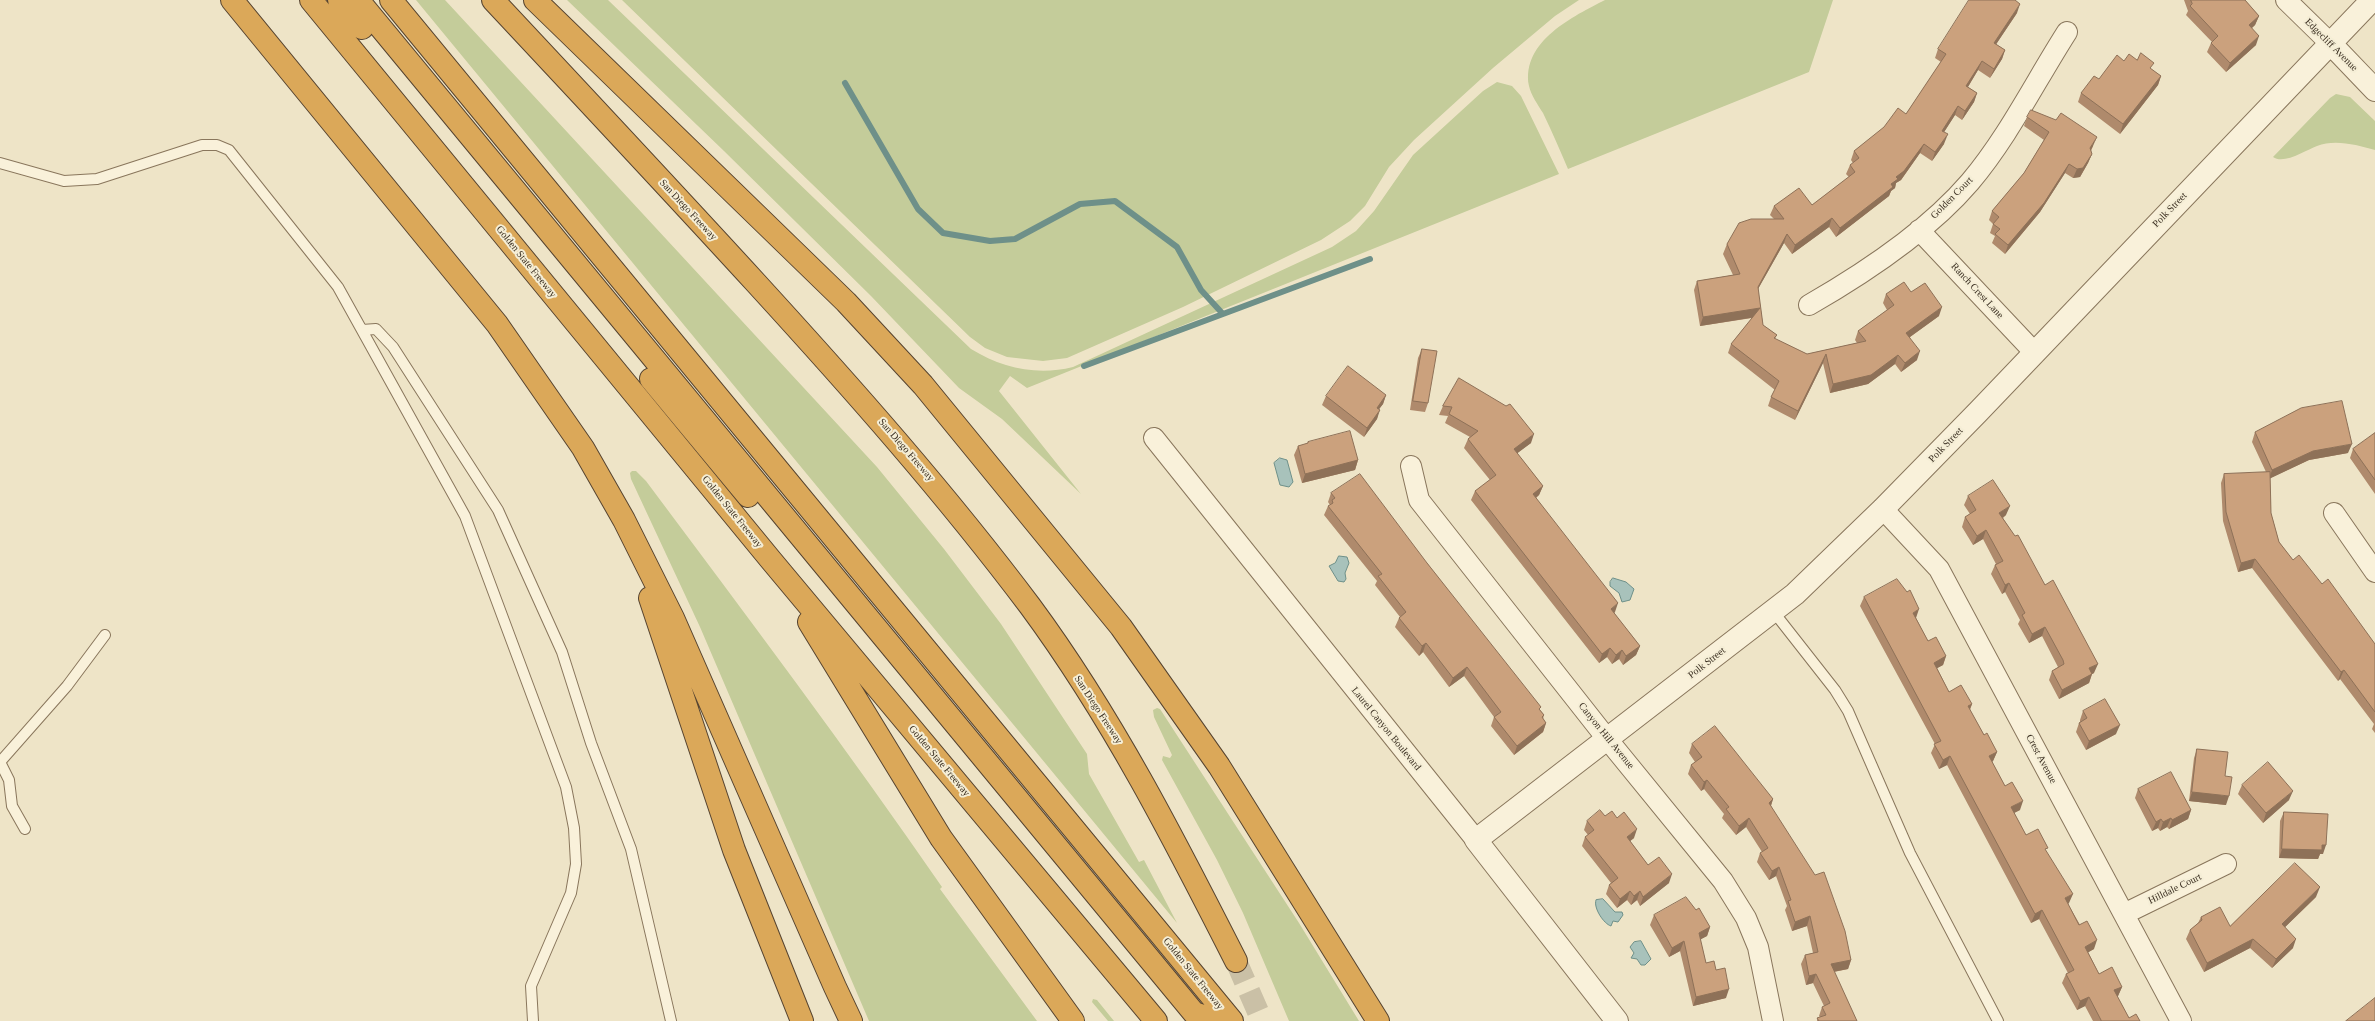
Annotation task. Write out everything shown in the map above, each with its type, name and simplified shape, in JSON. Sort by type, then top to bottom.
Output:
[{"type":"highway","points":[[232,0],[497,324],[583,448],[624,520],[673,618],[834,987],[851,1021]]},
{"type":"highway","name":"Golden State Freeway","points":[[311,0],[770,559],[1156,1021]]},
{"type":"highway","points":[[339,0],[1182,1021]]},
{"type":"highway","points":[[358,0],[1194,1013],[1217,1021]]},
{"type":"highway","name":"Golden State Freeway","points":[[391,0],[1232,1021]]},
{"type":"highway","name":"San Diego Freeway","points":[[493,0],[829,363],[940,490],[1032,609],[1112,729],[1165,822],[1236,961]]},
{"type":"highway","points":[[535,0],[846,302],[923,385],[1121,627],[1219,766],[1378,1021]]},
{"type":"highway","points":[[624,520],[734,850],[802,1021]]},
{"type":"highway","points":[[770,559],[941,838],[1073,1021]]},
{"type":"street","name":"Edgecliff Avenue","points":[[2286,0],[2375,90]]},
{"type":"street","name":"Polk Street","points":[[1476,840],[1608,740],[1795,594],[1883,510],[2372,0]]},
{"type":"street","name":"Golden Court","points":[[1809,306],[1839,288],[1919,230],[1969,182],[2004,137],[2067,32]]},
{"type":"street","name":"Ranch Crest Lane","points":[[1919,230],[2034,352]]},
{"type":"street","name":"Laurel Canyon Boulevard","points":[[1154,438],[1476,840],[1617,1021]]},
{"type":"street","name":"Canyon Hill Avenue","points":[[1411,466],[1419,500],[1608,740],[1723,881],[1746,918],[1758,947],[1773,1021]]},
{"type":"street","name":"Crest Avenue","points":[[1883,510],[1939,569],[2181,1021]]},
{"type":"street","points":[[2334,513],[2375,572]]},
{"type":"street","name":"Hilldale Court","points":[[2124,914],[2226,864]]},
{"type":"lane","points":[[0,163],[57,180],[97,179],[202,145],[217,145],[229,150],[338,287],[465,516],[566,788],[574,828],[576,864],[571,893],[531,986],[533,1021]]},
{"type":"lane","points":[[362,330],[376,329],[393,347],[498,510],[562,652],[591,743],[631,849],[671,1021]]},
{"type":"lane","points":[[1773,611],[1835,690],[1848,711],[1910,853],[1998,1021]]},
{"type":"lane","points":[[24,829],[12,806],[9,780],[0,762],[67,686],[105,635]]},
{"type":"green space","points":[[416,0],[445,0],[877,467],[944,549],[1001,624],[1087,754],[1089,774],[1139,862],[1144,860],[1177,923]]},
{"type":"green space","points":[[567,0],[608,0],[971,349],[995,361],[1020,368],[1046,371],[1073,367],[1332,247],[1356,231],[1374,211],[1413,155],[1483,91],[1497,82],[1512,86],[1521,96],[1559,174],[1027,388],[1010,376],[999,391],[1081,494],[1002,419],[959,388],[871,296],[724,151]]},
{"type":"green space","points":[[622,0],[1579,0],[1555,16],[1493,68],[1414,140],[1389,167],[1365,206],[1350,221],[1321,240],[1183,307],[1067,358],[1043,361],[1007,357],[985,348],[970,337]]},
{"type":"green space","points":[[1605,0],[1833,0],[1809,72],[1568,169],[1543,113],[1531,93],[1529,86],[1529,70],[1533,56],[1541,43],[1552,32],[1565,22]]},
{"type":"green space","points":[[2336,94],[2350,97],[2375,121],[2375,150],[2353,145],[2331,143],[2317,146],[2289,158],[2278,159],[2273,157],[2330,98]]},
{"type":"green space","points":[[632,471],[636,471],[646,481],[796,682],[906,835],[942,887],[940,889],[1037,1021],[869,1021],[700,627],[631,479],[630,473]]},
{"type":"green space","points":[[1157,708],[1160,709],[1299,923],[1359,1021],[1289,1021],[1243,913],[1217,860],[1162,760],[1163,756],[1170,758],[1172,755],[1154,717],[1153,710]]},
{"type":"green space","points":[[1093,999],[1097,1000],[1114,1021],[1108,1021],[1092,1002]]},
{"type":"water","points":[[1280,458],[1287,460],[1293,482],[1289,487],[1280,485],[1274,463]]},
{"type":"water","points":[[1339,556],[1347,557],[1349,563],[1345,573],[1346,579],[1344,582],[1338,581],[1329,566],[1335,563]]},
{"type":"water","points":[[1613,578],[1626,582],[1634,589],[1630,600],[1622,602],[1619,593],[1610,586],[1610,582]]},
{"type":"water","points":[[1603,899],[1615,912],[1622,912],[1623,915],[1618,922],[1613,921],[1611,926],[1602,919],[1596,907],[1596,900]]},
{"type":"water","points":[[1641,941],[1651,959],[1645,965],[1641,965],[1637,959],[1631,958],[1634,953],[1630,947],[1634,942]]},
{"type":"building","points":[[1969,0],[2015,0],[2020,4],[1994,43],[2005,50],[1994,69],[1982,61],[1966,86],[1977,93],[1965,111],[1958,106],[1942,131],[1948,134],[1935,152],[1924,144],[1904,171],[1896,177],[1898,179],[1891,184],[1893,187],[1840,228],[1832,218],[1795,245],[1787,234],[1758,287],[1763,325],[1777,335],[1774,338],[1807,354],[1866,341],[1858,331],[1894,305],[1886,294],[1904,282],[1911,292],[1925,283],[1942,307],[1906,333],[1920,351],[1905,363],[1898,355],[1871,375],[1833,384],[1826,354],[1798,411],[1771,397],[1779,381],[1731,344],[1760,308],[1703,317],[1697,281],[1740,274],[1727,244],[1739,223],[1751,219],[1784,219],[1774,206],[1799,188],[1812,205],[1855,172],[1850,165],[1859,158],[1854,151],[1884,127],[1898,108],[1906,114],[1946,54],[1938,49]]},
{"type":"building","points":[[2191,0],[2245,0],[2259,16],[2249,25],[2259,36],[2230,63],[2211,43],[2218,36],[2190,6],[2192,4]]},
{"type":"building","points":[[2141,53],[2154,63],[2150,68],[2161,76],[2123,124],[2081,93],[2094,76],[2099,79],[2117,55],[2124,61],[2129,54],[2137,60]]},
{"type":"building","points":[[2031,110],[2056,120],[2061,113],[2097,137],[2090,148],[2092,154],[2083,168],[2077,169],[2069,164],[2044,203],[2008,245],[1995,234],[2000,229],[1993,224],[1999,217],[1992,211],[2024,173],[2049,132],[2027,117]]},
{"type":"building","points":[[1422,349],[1437,351],[1428,403],[1413,401]]},
{"type":"building","points":[[1348,366],[1386,395],[1377,408],[1380,410],[1367,428],[1326,396]]},
{"type":"building","points":[[1459,378],[1506,406],[1510,404],[1534,434],[1514,449],[1543,486],[1533,494],[1618,603],[1611,609],[1640,646],[1626,656],[1622,650],[1616,655],[1610,648],[1602,654],[1475,491],[1496,475],[1468,439],[1478,431],[1449,414],[1452,407],[1443,406]]},
{"type":"building","points":[[2342,401],[2352,444],[2313,451],[2272,470],[2255,432],[2301,408]]},
{"type":"building","points":[[1350,431],[1358,460],[1305,474],[1298,446]]},
{"type":"building","points":[[2375,433],[2375,480],[2353,449]]},
{"type":"building","points":[[2270,472],[2271,513],[2279,542],[2293,560],[2299,555],[2322,584],[2328,579],[2375,644],[2375,712],[2344,670],[2341,672],[2255,559],[2241,563],[2226,512],[2224,474]]},
{"type":"building","points":[[1360,474],[1427,563],[1541,707],[1539,709],[1544,715],[1542,717],[1546,723],[1517,746],[1494,717],[1501,712],[1467,667],[1453,678],[1426,643],[1422,646],[1399,618],[1406,612],[1378,576],[1382,574],[1328,506],[1333,503],[1332,500],[1335,498],[1331,493]]},
{"type":"building","points":[[1993,480],[2010,506],[1999,513],[2015,536],[2018,535],[2045,585],[2053,580],[2098,664],[2089,668],[2092,674],[2062,690],[2052,671],[2064,664],[2063,660],[2045,627],[2032,634],[2022,615],[2025,613],[2009,583],[2005,585],[1995,565],[2003,561],[1986,530],[1977,536],[1965,517],[1976,510],[1968,496]]},
{"type":"building","points":[[1897,579],[1907,592],[1910,590],[1919,609],[1913,613],[1928,641],[1936,637],[1946,656],[1934,663],[1949,692],[1961,685],[1972,704],[1968,706],[1984,735],[1987,733],[1997,752],[1989,756],[2005,786],[2012,782],[2023,801],[2011,807],[2026,835],[2038,829],[2048,848],[2045,849],[2073,894],[2065,898],[2079,925],[2087,921],[2097,940],[2085,947],[2099,974],[2112,967],[2122,987],[2114,990],[2129,1018],[2136,1014],[2140,1021],[2101,1021],[2089,997],[2080,1001],[2066,974],[2074,970],[2042,910],[2035,914],[1950,756],[1943,760],[1934,744],[1941,741],[1864,597]]},
{"type":"building","points":[[2105,699],[2120,725],[2089,741],[2079,723],[2087,718],[2083,711]]},
{"type":"building","points":[[1715,726],[1773,799],[1769,803],[1815,875],[1824,872],[1845,931],[1851,960],[1831,964],[1857,1021],[1819,1021],[1817,1018],[1826,1015],[1822,1007],[1830,1003],[1816,974],[1809,976],[1805,955],[1818,952],[1810,916],[1795,922],[1788,901],[1791,900],[1779,867],[1772,871],[1760,853],[1768,848],[1749,818],[1739,826],[1726,809],[1729,807],[1707,780],[1704,782],[1691,765],[1702,757],[1692,744]]},
{"type":"building","points":[[2197,749],[2228,752],[2225,776],[2232,777],[2229,796],[2192,792]]},
{"type":"building","points":[[2268,762],[2293,791],[2266,813],[2242,785]]},
{"type":"building","points":[[2171,772],[2191,810],[2172,820],[2171,818],[2163,822],[2161,819],[2156,822],[2138,789]]},
{"type":"building","points":[[1600,810],[1605,816],[1612,811],[1617,818],[1624,812],[1637,829],[1627,837],[1648,865],[1659,857],[1672,874],[1643,897],[1640,891],[1634,896],[1630,891],[1620,899],[1609,885],[1618,878],[1585,837],[1594,830],[1587,821]]},
{"type":"building","points":[[2284,812],[2328,814],[2326,845],[2322,845],[2322,850],[2282,849]]},
{"type":"building","points":[[2295,863],[2320,887],[2282,924],[2296,939],[2276,959],[2253,939],[2207,963],[2190,930],[2202,920],[2201,917],[2220,907],[2230,926]]},
{"type":"building","points":[[1686,897],[1696,910],[1699,908],[1710,927],[1699,933],[1706,963],[1714,961],[1716,970],[1725,968],[1729,989],[1696,997],[1684,941],[1672,948],[1654,915]]},
{"type":"building","points":[[2375,998],[2375,1021],[2346,1021]]},
{"type":"waterway","points":[[845,83],[918,209],[943,233],[990,241],[1015,239],[1080,204],[1115,201],[1177,247],[1201,290],[1222,313]]},
{"type":"waterway","points":[[1084,366],[1370,259]]},
{"type":"tunnel","points":[[1236,961],[1262,1021]]}]
